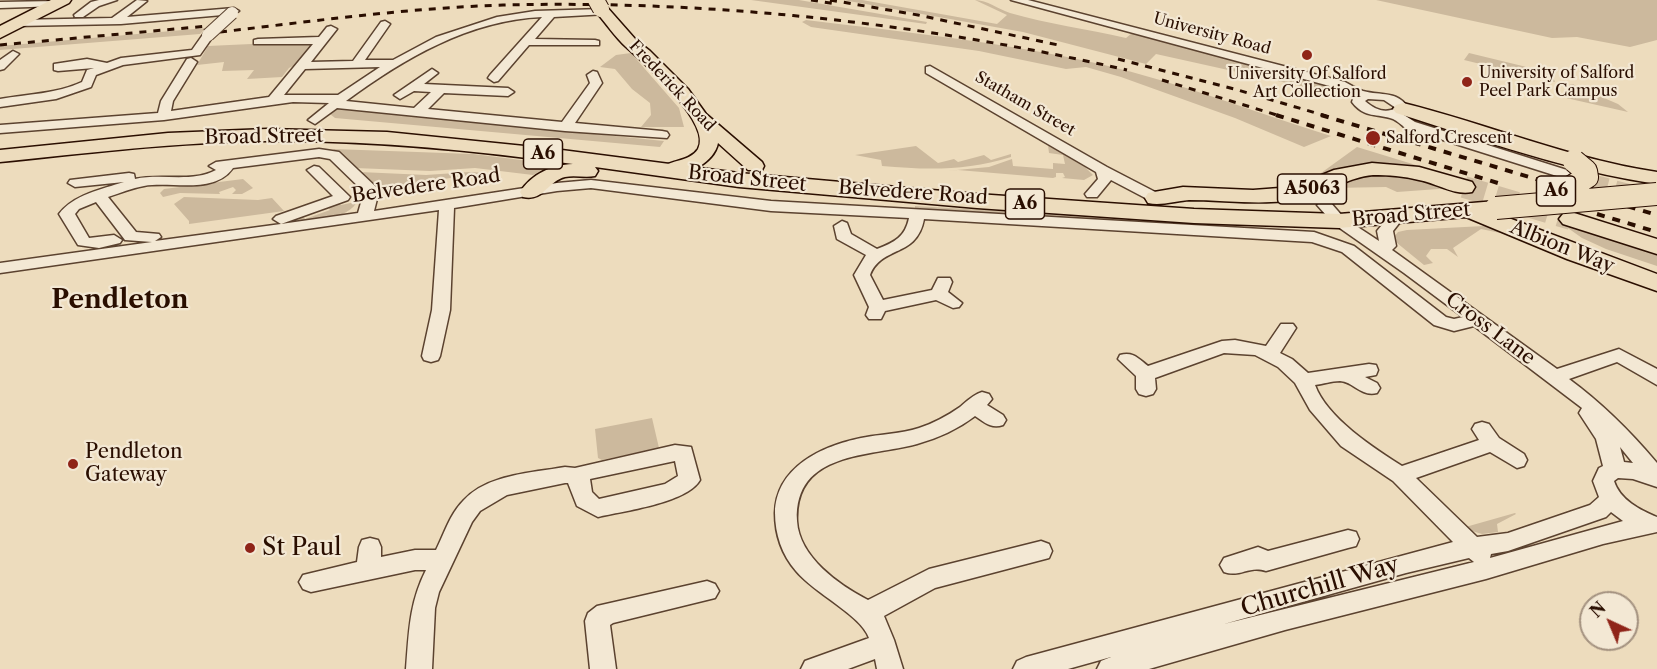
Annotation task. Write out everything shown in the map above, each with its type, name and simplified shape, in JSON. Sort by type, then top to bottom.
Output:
[{"type":"highway","points":[[1,32],[60,2]]},
{"type":"highway","points":[[1398,112],[1562,202],[1582,161],[1633,175],[1657,178]]},
{"type":"highway","points":[[0,140],[139,125],[315,120],[365,124],[416,138]]},
{"type":"highway","name":"Broad Street","points":[[0,150],[186,131],[298,128],[686,166],[739,180],[817,185],[915,196],[1183,215],[1409,211],[1489,204]]},
{"type":"highway","name":"Broad Street","points":[[0,156],[121,142],[267,135],[416,138],[554,155],[686,166],[755,166],[906,181],[1156,198],[1190,204],[1339,213]]},
{"type":"highway","points":[[0,169],[180,149],[416,138]]},
{"type":"highway","points":[[554,155],[641,178]]},
{"type":"highway","points":[[531,192],[546,177],[564,170],[641,178],[681,185],[774,191],[800,192],[817,185]]},
{"type":"highway","name":"A5063","points":[[1156,198],[1171,194],[1246,197],[1288,194],[1305,192],[1341,175],[1368,170],[1403,171],[1430,175],[1489,204],[1562,202],[1657,247]]},
{"type":"highway","name":"A6","points":[[1562,202],[1657,183]]},
{"type":"highway","name":"A6","points":[[1489,204],[1562,202],[1657,194]]},
{"type":"highway","name":"A5063","points":[[1562,202],[1565,244],[1657,277]]},
{"type":"highway","name":"Albion Way","points":[[1562,202],[1591,247],[1657,270]]},
{"type":"highway","name":"Albion Way","points":[[1489,204],[1576,254],[1657,283]]},
{"type":"main road","name":"Frederick Road","points":[[600,7],[682,93],[700,118],[755,166]]},
{"type":"main road","points":[[686,166],[700,118]]},
{"type":"street","points":[[79,15],[95,4],[127,0]]},
{"type":"street","name":"University Road","points":[[1016,0],[1341,85],[1364,96],[1379,95],[1401,104],[1398,112]]},
{"type":"street","points":[[114,21],[142,1]]},
{"type":"street","points":[[0,5],[60,2]]},
{"type":"street","points":[[315,120],[337,102],[446,36],[509,18],[600,7]]},
{"type":"street","points":[[0,103],[60,95],[76,90],[87,84],[91,73],[104,66],[196,53],[208,35],[235,10],[114,21],[17,23]]},
{"type":"street","points":[[494,78],[551,14]]},
{"type":"street","points":[[458,19],[465,31]]},
{"type":"street","points":[[357,64],[385,24]]},
{"type":"street","points":[[274,100],[331,29]]},
{"type":"street","points":[[258,42],[323,40]]},
{"type":"street","points":[[526,42],[595,43]]},
{"type":"street","points":[[57,67],[87,63],[104,66]]},
{"type":"street","points":[[302,66],[398,63]]},
{"type":"street","points":[[164,116],[167,101],[192,66]]},
{"type":"street","name":"Statham Street","points":[[930,70],[1102,170],[1156,198]]},
{"type":"street","points":[[432,73],[405,91],[441,89],[508,92]]},
{"type":"street","points":[[564,127],[597,83],[593,75]]},
{"type":"street","points":[[417,112],[441,89]]},
{"type":"street","name":"Broad Street","points":[[0,129],[164,116],[274,100],[337,102],[564,127],[662,135]]},
{"type":"street","points":[[75,183],[319,153],[332,154],[372,190],[365,216]]},
{"type":"street","points":[[229,164],[224,173],[214,177],[174,182],[147,181],[99,195],[74,206],[67,214],[84,242],[99,243],[130,237],[149,238],[289,218],[343,197],[314,170]]},
{"type":"street","points":[[1092,194],[1105,179],[1102,170]]},
{"type":"street","name":"Belvedere Road","points":[[0,268],[576,185],[607,185],[771,206],[1314,237],[1348,249],[1440,321],[1454,325],[1477,319]]},
{"type":"street","points":[[99,195],[130,237]]},
{"type":"street","points":[[431,356],[441,309],[447,205]]},
{"type":"street","points":[[1388,246],[1384,231],[1409,211]]},
{"type":"street","name":"Cross Lane","points":[[1339,213],[1388,246],[1410,269]]},
{"type":"street","name":"Cross Lane","points":[[1339,213],[1610,421],[1657,478]]},
{"type":"street","points":[[917,215],[909,239],[877,255],[865,266],[862,275],[877,311],[945,293]]},
{"type":"street","points":[[842,226],[843,236],[877,255]]},
{"type":"street","points":[[1270,354],[1287,328]]},
{"type":"street","points":[[1127,359],[1145,381],[1222,347],[1248,348],[1270,354],[1285,363],[1304,380],[1308,392],[1317,405],[1348,441],[1400,475],[1493,566]]},
{"type":"street","points":[[1562,383],[1619,355],[1657,378]]},
{"type":"street","points":[[1304,380],[1345,374],[1369,379]]},
{"type":"street","name":"Cross Lane","points":[[1562,383],[1604,434],[1613,455],[1614,470]]},
{"type":"street","points":[[814,669],[886,657],[867,613],[813,575],[791,548],[785,518],[790,486],[801,474],[835,453],[876,442],[919,436],[953,421],[978,403],[996,420]]},
{"type":"street","points":[[1400,475],[1487,436],[1517,460]]},
{"type":"street","points":[[419,669],[423,608],[427,592],[463,517],[472,505],[486,495],[516,484],[565,475],[578,476],[585,472],[675,453],[684,453],[689,480],[671,491],[598,508],[587,504],[581,496],[578,476]]},
{"type":"street","points":[[1654,525],[1631,516],[1610,499],[1604,490],[1602,481],[1606,474],[1614,470],[1626,469],[1657,478]]},
{"type":"street","name":"Churchill Way","points":[[1026,669],[1406,563],[1473,547],[1508,542],[1598,511],[1610,499]]},
{"type":"street","name":"Churchill Way","points":[[1110,669],[1616,531],[1654,525]]},
{"type":"street","points":[[1232,565],[1258,557],[1266,561],[1348,539]]},
{"type":"street","points":[[867,613],[929,579],[1041,551]]},
{"type":"street","points":[[311,582],[369,558],[442,560]]},
{"type":"street","points":[[603,669],[597,621],[606,614],[707,591]]},
{"type":"shaded area","points":[[751,0],[799,0],[927,22],[926,24]]},
{"type":"shaded area","points":[[843,0],[862,0],[997,24],[1007,15],[975,0],[979,0],[1010,13],[1053,23],[1126,38],[1132,33],[1337,88],[1343,92],[1341,95],[1156,54],[1146,64],[1023,32]]},
{"type":"shaded area","points":[[1376,0],[1657,0],[1657,40],[1630,47],[1577,37],[1552,38]]},
{"type":"shaded area","points":[[806,20],[917,33],[1064,56],[1129,71],[1187,88],[1331,136],[1304,147],[1235,118],[1121,77],[1086,67],[1066,69],[979,51],[811,27],[802,22]]},
{"type":"shaded area","points":[[206,28],[200,34],[0,50],[0,46]]},
{"type":"shaded area","points":[[316,41],[301,62],[289,68],[282,77],[247,79],[254,70],[222,71],[224,62],[197,65],[208,46]]},
{"type":"shaded area","points":[[631,53],[679,108],[684,127],[641,127],[651,115],[650,103],[632,89],[615,69],[600,67],[616,55]]},
{"type":"shaded area","points":[[1469,53],[1543,71],[1552,75],[1555,82],[1464,60]]},
{"type":"shaded area","points":[[1573,84],[1618,104],[1628,112],[1566,98],[1569,85]]},
{"type":"shaded area","points":[[334,108],[664,141],[660,147],[335,118],[330,114]]},
{"type":"shaded area","points":[[1048,145],[1085,167],[1093,175],[1084,180],[1062,178],[1065,177],[1063,173],[1056,173],[1056,177],[1053,178],[946,171],[989,167],[1012,159],[1013,166],[1053,169],[1053,163],[1065,164],[1063,155],[1049,153]]},
{"type":"shaded area","points":[[916,146],[938,163],[954,159],[958,162],[984,155],[991,160],[1011,154],[1011,157],[978,165],[931,169],[882,166],[881,160],[855,155]]},
{"type":"shaded area","points":[[1357,147],[1481,185],[1471,186],[1435,174],[1326,175],[1321,173]]},
{"type":"shaded area","points":[[333,149],[473,154],[569,166],[542,170],[533,175],[475,168],[430,171],[355,168]]},
{"type":"shaded area","points":[[360,172],[426,175],[486,173],[380,188]]},
{"type":"shaded area","points":[[1390,174],[1425,178],[1452,188],[1397,192],[1386,187],[1332,188],[1357,176]]},
{"type":"shaded area","points":[[243,179],[253,188],[242,194],[232,194],[236,190],[233,187],[219,192],[220,194],[180,193],[163,197],[160,193],[164,189]]},
{"type":"shaded area","points":[[359,195],[356,203],[350,210],[342,214],[322,219],[293,221],[302,215],[305,219],[330,210],[327,206],[337,202],[341,205],[355,202],[354,200]]},
{"type":"shaded area","points":[[184,197],[258,200],[272,198],[284,211],[189,224],[174,204]]},
{"type":"shaded area","points":[[915,206],[1247,225],[1235,229],[915,210]]},
{"type":"shaded area","points":[[1568,223],[1657,251],[1657,266],[1606,249],[1582,238],[1565,226]]},
{"type":"shaded area","points":[[1484,226],[1496,228],[1510,235],[1481,229],[1453,248],[1458,257],[1447,249],[1431,249],[1426,256],[1433,263],[1424,265],[1397,243],[1394,237],[1398,232],[1407,230]]},
{"type":"shaded area","points":[[652,418],[659,448],[602,460],[598,458],[595,429]]},
{"type":"shaded area","points":[[1515,513],[1497,524],[1498,532],[1482,534],[1462,528]]},
{"type":"tunnel","points":[[1573,176],[1636,193]]},
{"type":"tunnel","points":[[1464,187],[1571,219]]},
{"type":"railway","points":[[811,0],[836,4]]},
{"type":"railway","points":[[830,0],[918,15],[1063,46]]},
{"type":"railway","points":[[220,32],[432,9],[503,5],[661,6],[739,11],[895,27],[973,39],[1127,70]]},
{"type":"railway","points":[[0,45],[208,26]]},
{"type":"railway","points":[[1118,59],[1238,90],[1326,116]]},
{"type":"railway","points":[[1162,80],[1280,116]]},
{"type":"railway","points":[[1276,115],[1501,184]]},
{"type":"railway","points":[[1321,115],[1657,215]]},
{"type":"railway","points":[[1597,214],[1657,232]]},
{"type":"place","name":"University Of Salford Art Collection","points":[[1307,55]]},
{"type":"place","name":"University of Salford Peel Park Campus","points":[[1467,82]]},
{"type":"place","name":"Salford Crescent","points":[[1373,138]]},
{"type":"place","name":"Pendleton Gateway","points":[[73,464]]},
{"type":"place","name":"St Paul","points":[[250,548]]},
{"type":"district","name":"Pendleton","points":[[120,300]]}]
